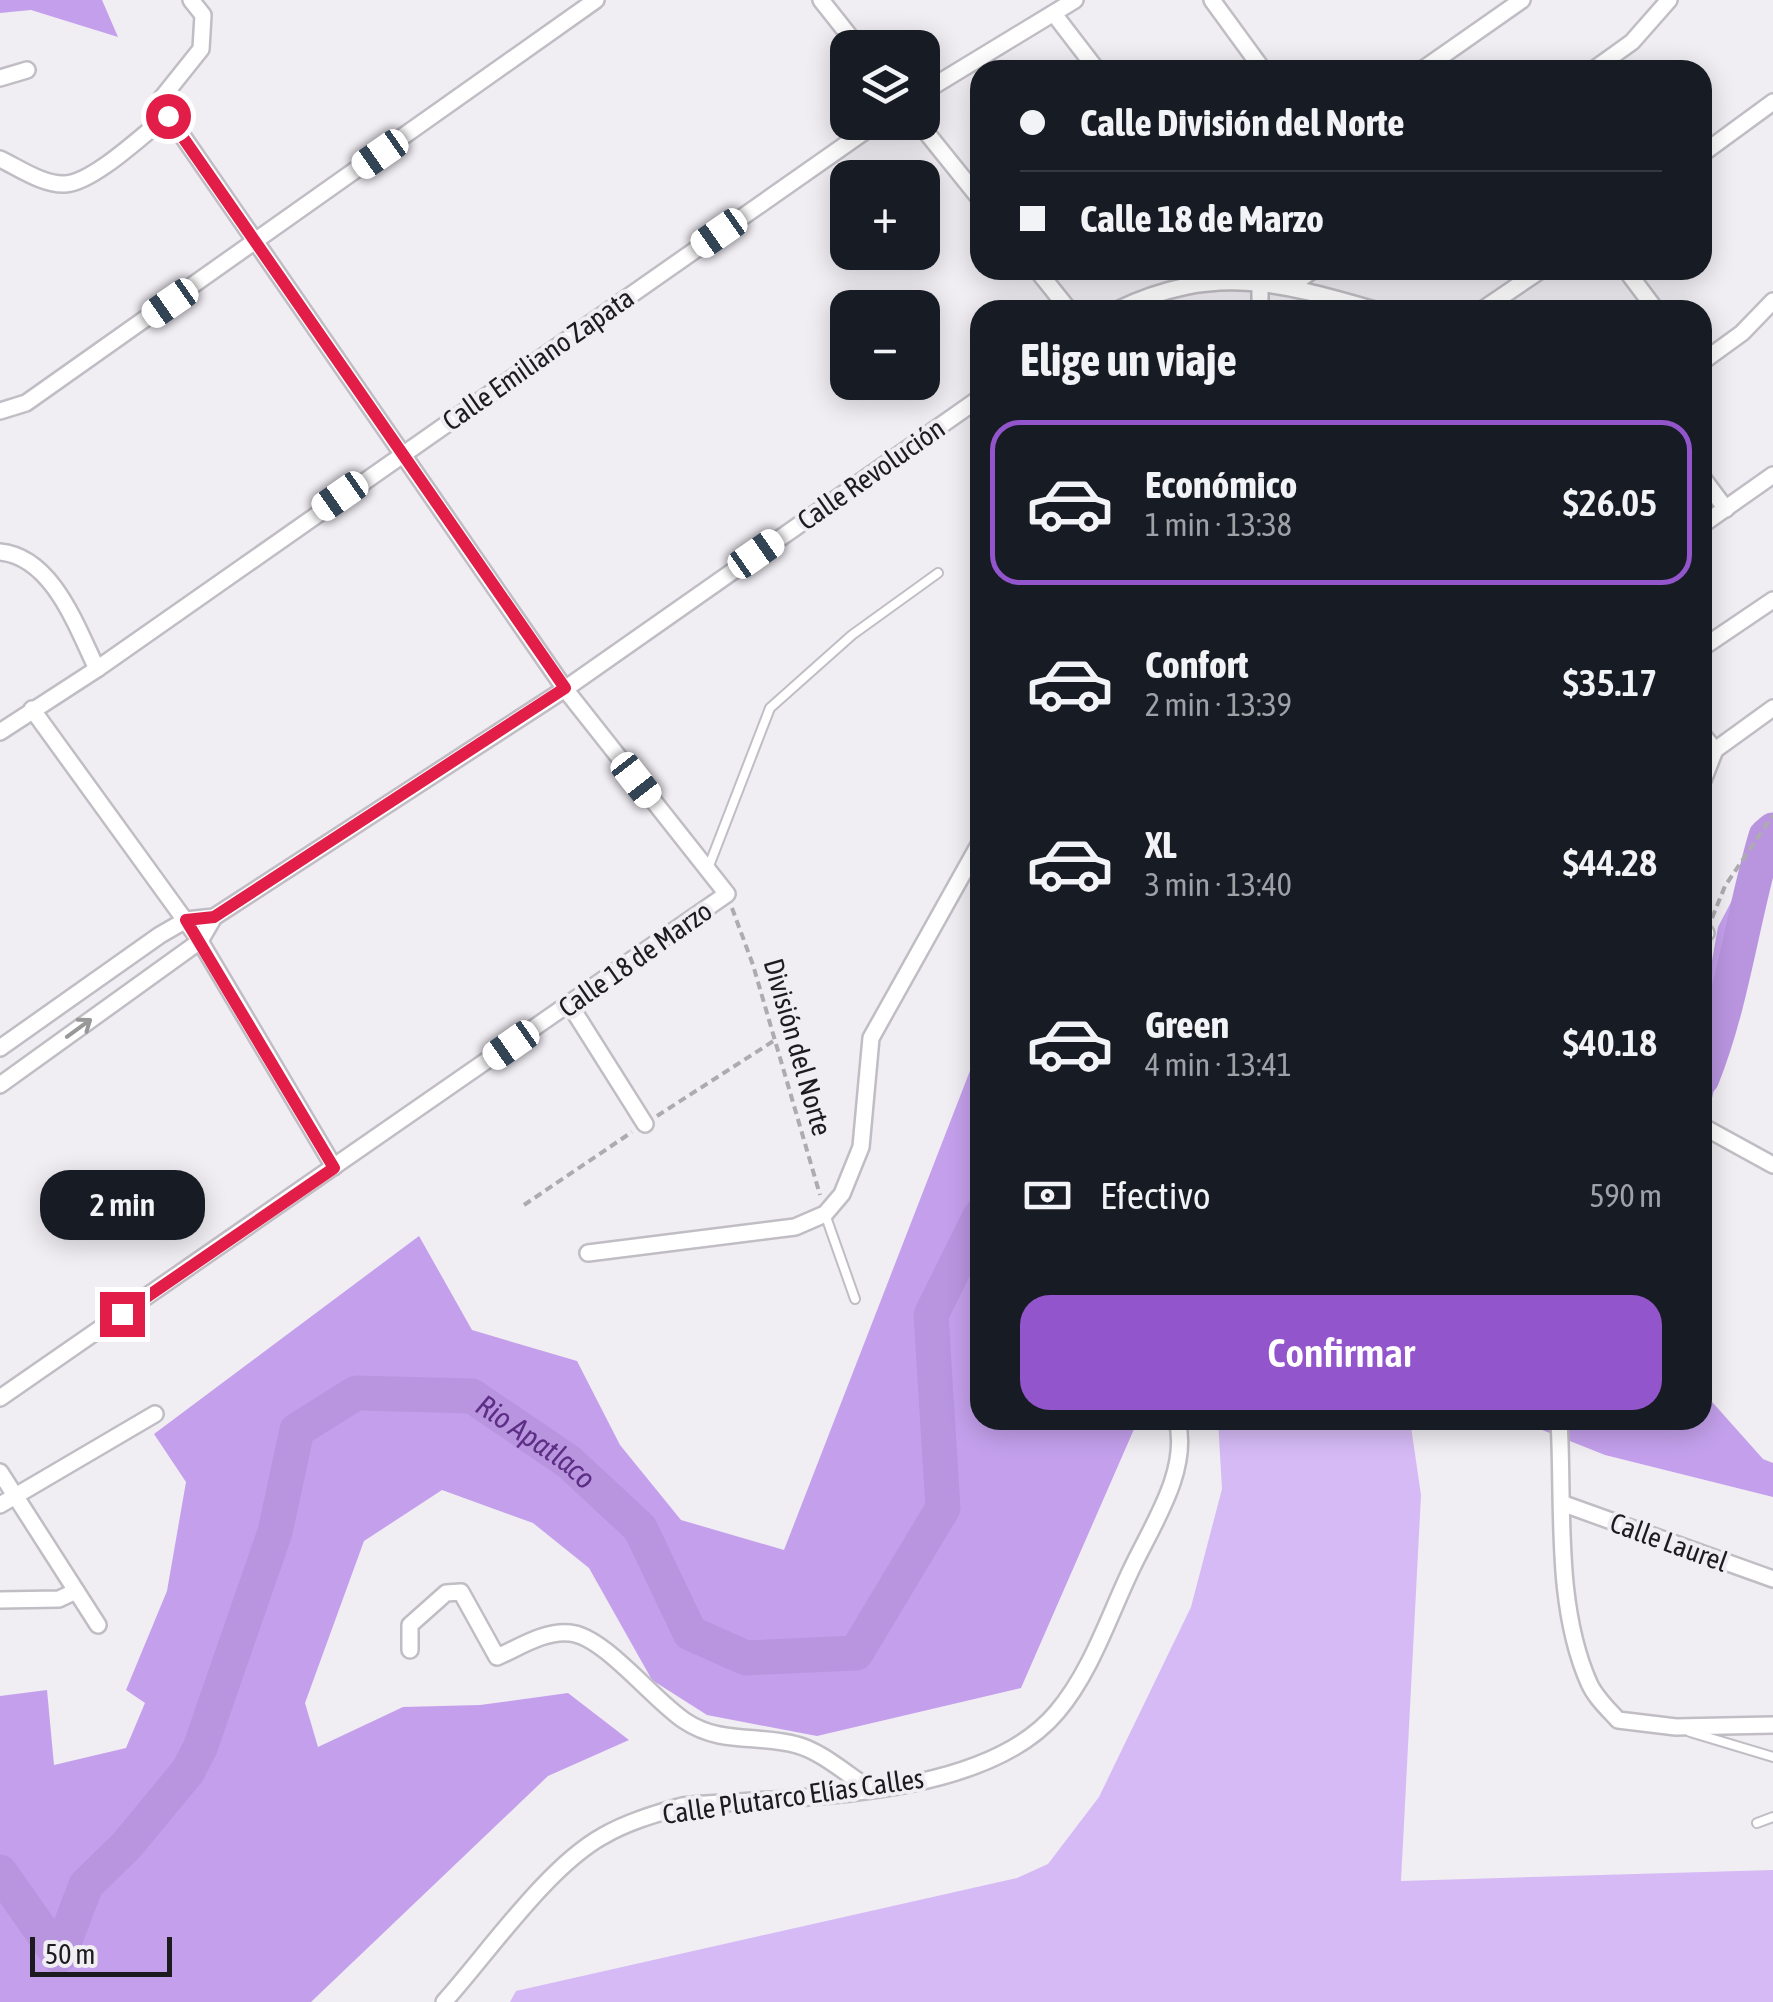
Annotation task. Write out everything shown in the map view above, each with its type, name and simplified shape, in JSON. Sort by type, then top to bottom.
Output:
[{"type":"street","points":[[191,0],[203,15],[201,48],[160,100],[168,116],[565,688],[727,894]]},
{"type":"street","points":[[0,411],[26,403],[596,0]]},
{"type":"street","points":[[822,0],[845,30]]},
{"type":"street","points":[[978,60],[1075,0]]},
{"type":"street","points":[[1212,0],[1255,60]]},
{"type":"street","points":[[1436,60],[1522,0]]},
{"type":"street","points":[[1607,60],[1632,42],[1669,0]]},
{"type":"street","points":[[1054,14],[1089,60]]},
{"type":"street","points":[[940,83],[970,65]]},
{"type":"street","points":[[0,78],[27,70]]},
{"type":"street","points":[[1712,147],[1773,102]]},
{"type":"street","points":[[0,160],[48,182],[68,184],[93,172],[168,116]]},
{"type":"street","name":"Calle Emiliano Zapata","points":[[0,732],[97,669],[852,140]]},
{"type":"street","points":[[932,140],[970,187]]},
{"type":"street","points":[[1045,280],[1061,300]]},
{"type":"street","points":[[1137,300],[1149,294],[1225,280]]},
{"type":"street","points":[[1271,280],[1340,300]]},
{"type":"street","points":[[1290,286],[1299,280]]},
{"type":"street","points":[[1497,300],[1526,280]]},
{"type":"street","points":[[1712,355],[1742,333],[1773,301]]},
{"type":"street","name":"Calle Revolución","points":[[0,1048],[186,920],[214,917],[565,688],[970,405]]},
{"type":"street","points":[[1712,518],[1773,475]]},
{"type":"street","points":[[1712,490],[1726,509]]},
{"type":"street","points":[[0,552],[14,553],[48,578],[97,669]]},
{"type":"street","points":[[1712,641],[1773,600]]},
{"type":"street","points":[[1712,758],[1715,750],[1773,708]]},
{"type":"street","points":[[32,709],[186,920],[334,1168]]},
{"type":"street","points":[[1712,746],[1715,750]]},
{"type":"street","points":[[588,1253],[794,1226],[825,1214],[842,1194],[861,1147],[871,1038],[970,861]]},
{"type":"street","name":"Calle 18 de Marzo","points":[[0,1398],[727,894]]},
{"type":"street","name":"Calle Revolución","points":[[0,1085],[200,942],[214,917]]},
{"type":"street","points":[[570,1004],[645,1124]]},
{"type":"street","points":[[1712,1131],[1773,1165]]},
{"type":"street","points":[[0,1504],[155,1414]]},
{"type":"street","name":"Calle Plutarco Elías Calles","points":[[444,2002],[569,1859],[603,1836],[682,1806],[870,1789],[985,1765],[1023,1745],[1058,1711],[1083,1671],[1177,1470],[1177,1430]]},
{"type":"street","points":[[1560,1430],[1574,1642],[1591,1688],[1618,1720],[1676,1728],[1773,1725]]},
{"type":"street","points":[[0,1472],[98,1626]]},
{"type":"street","name":"Calle Laurel","points":[[1564,1504],[1773,1579]]},
{"type":"street","points":[[0,1600],[59,1599],[76,1591]]},
{"type":"street","points":[[410,1650],[410,1624],[446,1593],[461,1592],[497,1657],[549,1635],[570,1632],[594,1641],[658,1702],[690,1725],[726,1739],[799,1745],[870,1789]]},
{"type":"lane","points":[[707,871],[770,708],[852,634],[938,573]]},
{"type":"lane","points":[[825,1214],[855,1299]]},
{"type":"lane","points":[[1676,1728],[1773,1758]]},
{"type":"lane","points":[[1757,1823],[1773,1817]]},
{"type":"path","points":[[1712,915],[1725,886],[1773,815]]},
{"type":"path","name":"División del Norte","points":[[727,894],[754,965],[825,1214]]},
{"type":"shaded area","points":[[0,0],[102,0],[118,37],[31,10],[0,13]]},
{"type":"shaded area","points":[[1773,822],[1773,856],[1712,1098],[1712,961],[1718,927]]},
{"type":"shaded area","points":[[970,1071],[970,1430],[1134,1430],[1021,1688],[817,1736],[707,1715],[652,1680],[589,1568],[533,1523],[442,1490],[364,1541],[305,1703],[318,1747],[403,1707],[480,1705],[568,1693],[629,1740],[548,1776],[311,2002],[0,2002],[0,1696],[47,1690],[54,1765],[126,1748],[145,1703],[126,1690],[167,1591],[186,1482],[154,1434],[419,1236],[472,1330],[577,1361],[620,1445],[681,1520],[784,1550]]},
{"type":"shaded area","points":[[1712,1402],[1763,1459],[1773,1463],[1773,1497],[1605,1455],[1542,1430],[1712,1430]]},
{"type":"shaded area","points":[[1219,1430],[1411,1430],[1421,1495],[1401,1881],[1773,1870],[1773,2002],[510,2002],[516,1991],[1017,1878],[1048,1864],[1099,1797],[1191,1607],[1222,1489]]},
{"type":"waterway","name":"Rio Apatlaco","points":[[1712,1052],[1766,836],[1773,830]]},
{"type":"waterway","name":"Rio Apatlaco","points":[[0,1872],[59,1956],[86,1885],[127,1845],[188,1771],[200,1748],[275,1532],[297,1430],[356,1393],[472,1396],[569,1462],[640,1528],[690,1633],[746,1658],[856,1653],[943,1508],[931,1315],[970,1236]]},
{"type":"route","points":[[122,1314],[334,1168],[186,920],[214,917],[565,688],[168,116]]}]
